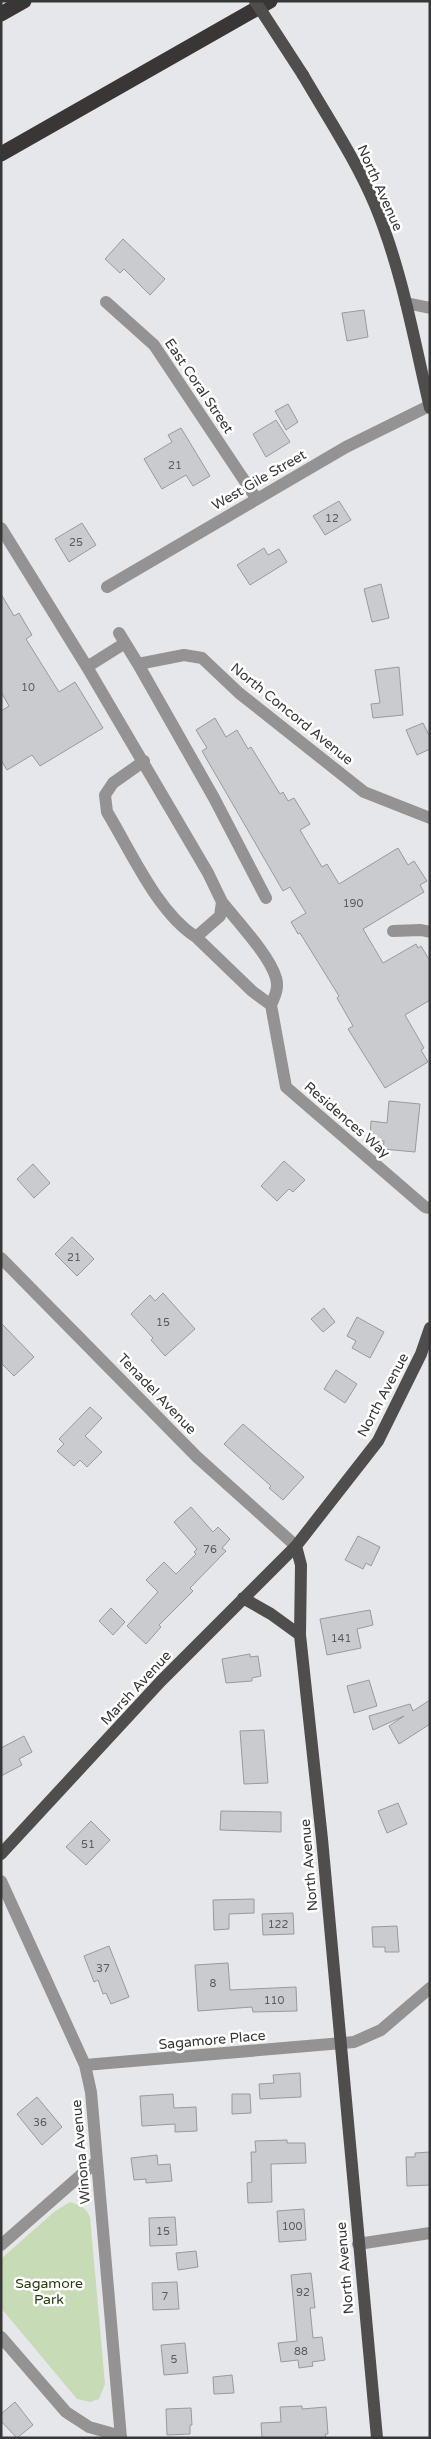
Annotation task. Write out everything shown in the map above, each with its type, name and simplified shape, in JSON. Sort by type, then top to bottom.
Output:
[{"type":"highway","points":[[1,14],[24,1]]},
{"type":"highway","points":[[1,154],[270,1]]},
{"type":"main road","name":"North Avenue","points":[[255,1],[303,75],[349,153],[375,206],[406,303],[430,407]]},
{"type":"main road","name":"North Avenue","points":[[377,2438],[300,1634],[301,1565],[296,1546],[378,1441],[421,1354],[430,1328]]},
{"type":"main road","name":"Marsh Avenue","points":[[1,1854],[161,1681],[296,1546]]},
{"type":"main road","points":[[243,1598],[300,1634]]},
{"type":"street","name":"East Coral Street","points":[[106,302],[154,345],[256,498]]},
{"type":"street","points":[[406,303],[430,308]]},
{"type":"street","name":"West Gile Street","points":[[107,588],[256,498],[346,447],[430,407]]},
{"type":"street","points":[[1,528],[144,761],[208,873],[222,902],[263,954],[276,978],[276,992],[271,1005],[252,991],[196,937],[182,928],[164,908],[107,812],[105,795],[113,782],[144,761]]},
{"type":"street","points":[[87,667],[122,638],[214,798],[266,898]]},
{"type":"street","name":"North Concord Avenue","points":[[138,664],[184,655],[202,658],[238,693],[364,792],[430,818]]},
{"type":"street","points":[[196,937],[220,916],[222,902]]},
{"type":"street","points":[[393,931],[421,930],[430,932]]},
{"type":"street","name":"Residences Way","points":[[271,1005],[286,1087],[425,1207],[430,1208]]},
{"type":"street","name":"Tenadel Avenue","points":[[1,1258],[197,1457],[296,1546]]},
{"type":"street","name":"Winona Avenue","points":[[1,1881],[85,2065],[91,2092],[121,2437]]},
{"type":"street","name":"Sagamore Place","points":[[85,2065],[340,2045],[367,2038],[382,2030],[430,1988]]},
{"type":"street","points":[[1,2245],[97,2161]]},
{"type":"street","points":[[358,2244],[430,2233]]},
{"type":"street","points":[[1,2337],[66,2412],[89,2427],[121,2437]]},
{"type":"green space","name":"Sagamore Park","points":[[70,2202],[82,2207],[90,2217],[105,2384],[99,2399],[90,2402],[77,2399],[1,2308],[1,2259],[54,2212]]},
{"type":"building","points":[[123,239],[165,279],[150,295],[124,269],[120,273],[105,259]]},
{"type":"building","points":[[364,310],[368,337],[347,341],[342,313]]},
{"type":"building","points":[[288,404],[298,422],[286,430],[275,411]]},
{"type":"building","points":[[276,420],[290,442],[266,457],[253,434]]},
{"type":"building","points":[[181,428],[210,476],[193,486],[186,475],[162,489],[144,459],[172,442],[168,435]]},
{"type":"building","points":[[339,501],[351,520],[325,535],[313,516]]},
{"type":"building","points":[[82,523],[96,545],[69,562],[55,539]]},
{"type":"building","points":[[264,548],[268,555],[279,549],[287,562],[250,585],[237,565]]},
{"type":"building","points":[[381,584],[389,618],[372,622],[364,589]]},
{"type":"building","points":[[1,594],[14,616],[19,613],[32,635],[26,639],[59,692],[75,682],[103,728],[40,766],[32,755],[7,770],[1,760],[1,711],[9,706],[1,692]]},
{"type":"building","points":[[399,667],[403,715],[373,718],[371,704],[380,703],[375,670]]},
{"type":"building","points":[[215,718],[226,737],[237,730],[248,749],[251,747],[280,794],[283,792],[288,801],[294,798],[310,824],[300,830],[322,867],[327,864],[339,884],[398,848],[408,865],[414,861],[427,881],[420,885],[424,892],[363,929],[383,963],[416,944],[418,948],[421,946],[430,961],[430,1000],[405,1015],[424,1048],[421,1050],[428,1062],[385,1088],[348,1029],[353,1026],[337,998],[339,996],[300,933],[298,934],[291,922],[306,913],[290,887],[283,891],[202,751],[207,748],[196,730]]},
{"type":"building","points":[[423,723],[430,737],[430,749],[417,755],[406,730]]},
{"type":"building","points":[[389,1101],[420,1104],[415,1152],[383,1149],[384,1141],[370,1140],[371,1121],[387,1123]]},
{"type":"building","points":[[284,1161],[305,1180],[293,1192],[289,1189],[277,1201],[261,1186]]},
{"type":"building","points":[[33,1164],[50,1183],[34,1198],[17,1179]]},
{"type":"building","points":[[72,1237],[94,1259],[77,1276],[55,1254]]},
{"type":"building","points":[[163,1293],[195,1329],[165,1356],[151,1340],[153,1338],[131,1314],[150,1295],[155,1301]]},
{"type":"building","points":[[324,1308],[335,1322],[323,1332],[311,1319]]},
{"type":"building","points":[[357,1317],[384,1332],[370,1358],[352,1348],[356,1341],[347,1336]]},
{"type":"building","points":[[1,1323],[34,1357],[14,1376],[1,1363]]},
{"type":"building","points":[[336,1370],[357,1384],[345,1403],[324,1389]]},
{"type":"building","points":[[90,1407],[102,1418],[85,1436],[102,1452],[87,1467],[80,1460],[74,1466],[57,1451],[64,1444],[59,1439]]},
{"type":"building","points":[[243,1424],[304,1477],[283,1500],[269,1488],[271,1486],[224,1444]]},
{"type":"building","points":[[191,1507],[213,1532],[218,1527],[230,1539],[222,1548],[226,1551],[190,1588],[193,1591],[159,1625],[161,1627],[146,1644],[127,1626],[158,1592],[146,1580],[164,1562],[176,1574],[196,1554],[194,1552],[197,1549],[174,1522]]},
{"type":"building","points":[[358,1536],[380,1547],[371,1566],[366,1563],[363,1569],[345,1560]]},
{"type":"building","points":[[111,1608],[125,1622],[113,1635],[99,1621]]},
{"type":"building","points":[[370,1610],[373,1625],[357,1629],[361,1648],[327,1655],[320,1619]]},
{"type":"building","points":[[250,1654],[250,1657],[258,1656],[261,1676],[252,1678],[252,1681],[226,1683],[222,1659]]},
{"type":"building","points":[[369,1680],[377,1706],[354,1713],[347,1686]]},
{"type":"building","points":[[430,1700],[430,1724],[399,1744],[389,1726],[404,1716],[373,1730],[369,1716],[410,1704],[413,1711]]},
{"type":"building","points":[[264,1730],[268,1783],[244,1784],[240,1731]]},
{"type":"building","points":[[24,1736],[32,1752],[19,1759],[22,1765],[1,1776],[1,1748]]},
{"type":"building","points":[[398,1803],[407,1824],[387,1833],[378,1811]]},
{"type":"building","points":[[221,1811],[281,1812],[281,1832],[220,1830]]},
{"type":"building","points":[[91,1821],[110,1840],[86,1865],[66,1847]]},
{"type":"building","points":[[254,1899],[254,1913],[229,1914],[229,1929],[214,1930],[213,1900]]},
{"type":"building","points":[[293,1913],[294,1934],[263,1935],[262,1914]]},
{"type":"building","points":[[397,1926],[399,1952],[385,1952],[385,1947],[373,1947],[372,1927]]},
{"type":"building","points":[[109,1946],[129,1997],[111,2004],[106,1993],[103,1994],[98,1980],[94,1982],[84,1956]]},
{"type":"building","points":[[228,1963],[230,1990],[296,1987],[297,2011],[253,2012],[252,2007],[198,2011],[195,1965]]},
{"type":"building","points":[[300,2073],[301,2097],[260,2099],[259,2084],[274,2083],[273,2075]]},
{"type":"building","points":[[173,2094],[174,2108],[196,2107],[197,2131],[175,2132],[175,2124],[142,2126],[140,2096]]},
{"type":"building","points":[[232,2094],[250,2094],[251,2113],[232,2114]]},
{"type":"building","points":[[37,2097],[62,2127],[42,2145],[17,2114]]},
{"type":"building","points":[[287,2140],[287,2143],[305,2143],[306,2163],[271,2164],[272,2202],[248,2203],[247,2183],[252,2182],[251,2152],[256,2152],[255,2141]]},
{"type":"building","points":[[430,2152],[430,2185],[407,2186],[406,2157],[415,2157],[415,2153]]},
{"type":"building","points":[[157,2155],[158,2165],[170,2164],[172,2181],[146,2183],[146,2179],[134,2180],[131,2158]]},
{"type":"building","points":[[304,2209],[306,2240],[279,2242],[277,2211]]},
{"type":"building","points":[[175,2217],[177,2245],[150,2246],[149,2218]]},
{"type":"building","points":[[196,2251],[198,2267],[178,2270],[176,2253]]},
{"type":"building","points":[[311,2273],[315,2308],[310,2308],[313,2338],[322,2337],[325,2360],[312,2362],[313,2366],[299,2368],[298,2360],[281,2362],[278,2343],[297,2341],[291,2275]]},
{"type":"building","points":[[177,2282],[179,2309],[153,2310],[152,2283]]},
{"type":"building","points":[[185,2343],[188,2373],[164,2375],[161,2345]]},
{"type":"building","points":[[232,2375],[234,2393],[214,2394],[213,2377]]},
{"type":"building","points":[[15,2402],[33,2425],[17,2438],[1,2421],[1,2414]]},
{"type":"building","points":[[302,2406],[302,2409],[326,2407],[328,2434],[325,2434],[326,2438],[262,2438],[261,2423],[281,2422],[280,2407]]},
{"type":"building","points":[[191,2408],[192,2425],[190,2425],[190,2434],[167,2435],[166,2409]]}]
